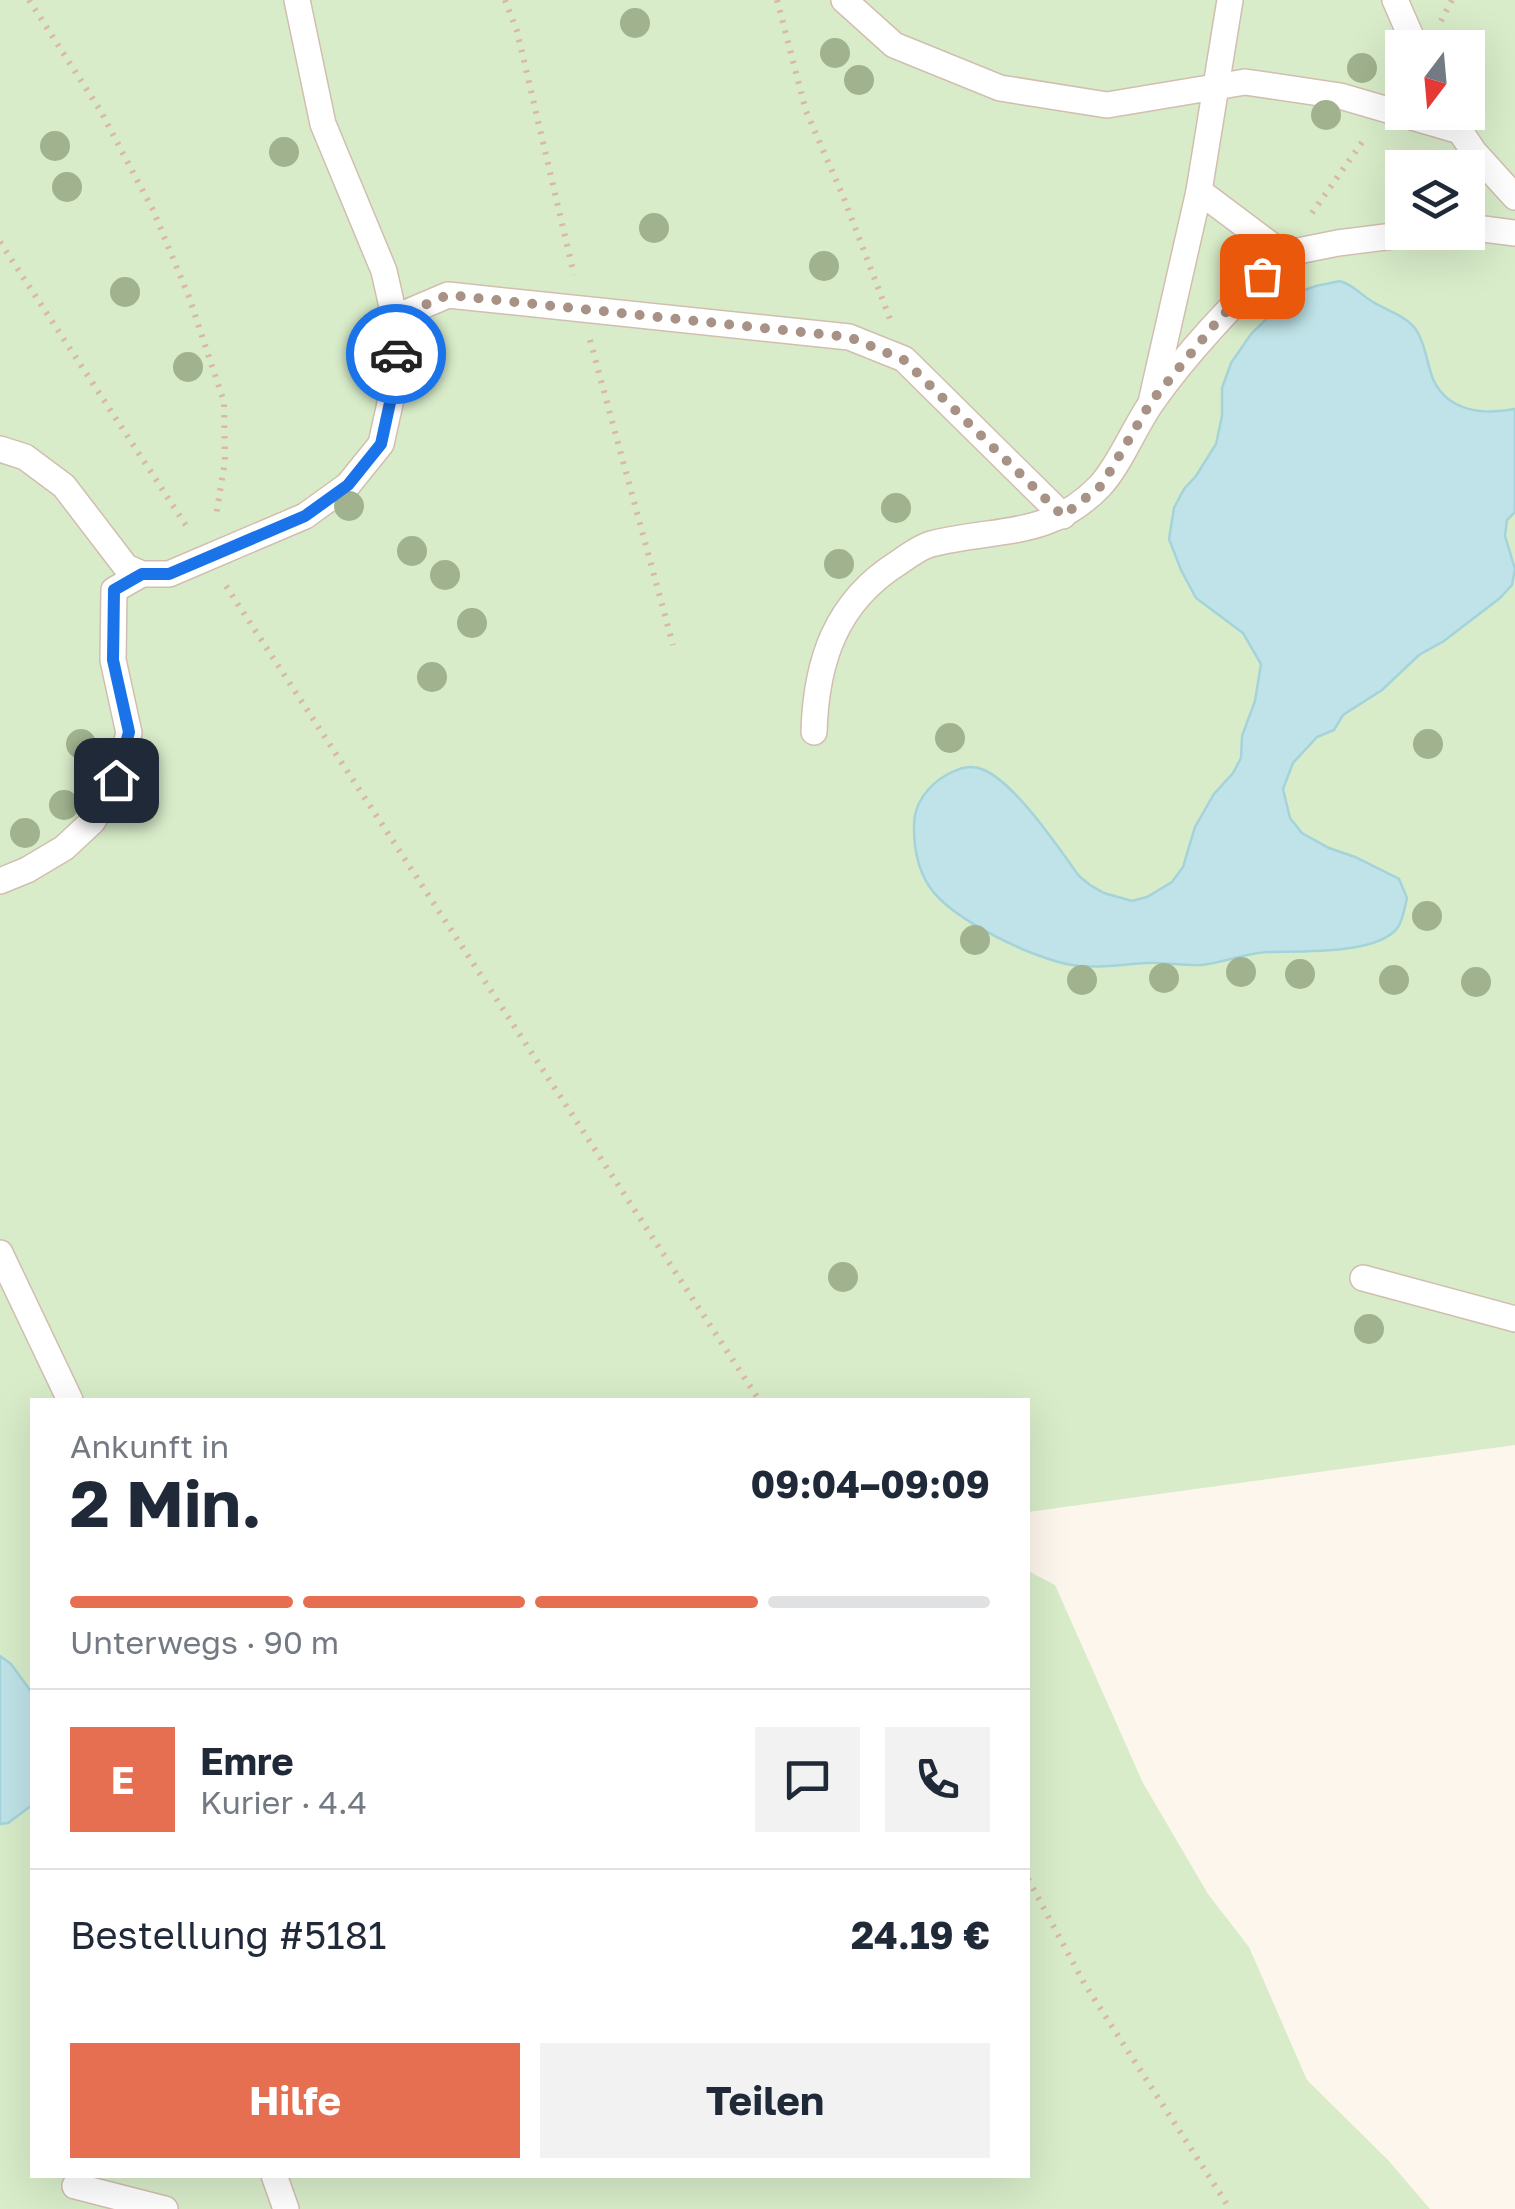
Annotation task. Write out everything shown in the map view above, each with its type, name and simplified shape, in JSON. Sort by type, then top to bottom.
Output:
[{"type":"lane","points":[[0,449],[26,458],[64,486],[126,568],[142,574],[169,574],[305,516],[348,485],[381,444],[398,333],[384,271],[322,124],[297,0]]},
{"type":"lane","points":[[844,0],[894,45],[1000,88],[1107,105],[1246,82],[1340,96],[1385,109]]},
{"type":"lane","points":[[1151,402],[1199,191],[1230,0]]},
{"type":"lane","points":[[1395,0],[1408,30]]},
{"type":"lane","points":[[1459,130],[1515,196]]},
{"type":"lane","points":[[1199,191],[1283,254]]},
{"type":"lane","points":[[1485,230],[1515,234]]},
{"type":"lane","points":[[814,732],[815,701],[824,656],[839,624],[869,585],[927,544],[1024,530],[1063,516],[1102,485],[1151,402],[1220,318],[1283,254],[1385,237]]},
{"type":"lane","points":[[394,318],[448,295],[849,337],[904,360],[1063,516]]},
{"type":"lane","points":[[0,881],[64,848],[92,821],[116,780],[129,732],[113,660],[114,590],[142,574]]},
{"type":"lane","points":[[0,1252],[69,1398]]},
{"type":"lane","points":[[1364,1278],[1515,1319]]},
{"type":"lane","points":[[275,2178],[286,2209]]},
{"type":"lane","points":[[75,2186],[165,2209]]},
{"type":"path","points":[[29,0],[100,110],[153,210],[189,297],[224,402],[225,461],[216,520]]},
{"type":"path","points":[[778,0],[806,110],[879,285],[904,360]]},
{"type":"path","points":[[1283,254],[1385,109]]},
{"type":"path","points":[[0,242],[195,540]]},
{"type":"path","points":[[217,573],[759,1398]]},
{"type":"path","points":[[1030,1882],[1084,1984],[1230,2209]]},
{"type":"green space","points":[[0,0],[1515,0],[1515,1445],[1030,1512],[1030,1398],[30,1398],[30,2178],[1030,2178],[1030,1572],[1055,1585],[1143,1783],[1208,1894],[1249,1947],[1307,2080],[1388,2160],[1430,2209],[0,2209]]},
{"type":"water","points":[[1340,281],[1414,327],[1433,379],[1457,405],[1479,411],[1515,409],[1515,512],[1507,520],[1505,536],[1515,569],[1512,585],[1444,641],[1419,655],[1382,690],[1343,715],[1334,730],[1317,737],[1293,763],[1283,789],[1290,818],[1302,833],[1399,879],[1407,898],[1400,924],[1388,936],[1357,947],[1259,953],[1201,965],[1072,965],[994,936],[940,899],[919,865],[914,836],[916,811],[923,796],[941,778],[970,767],[996,777],[1036,817],[1079,876],[1104,893],[1132,901],[1172,882],[1183,867],[1195,827],[1241,758],[1242,736],[1255,701],[1261,664],[1243,633],[1196,598],[1169,539],[1174,508],[1216,444],[1222,388],[1231,363],[1251,334],[1291,295]]},
{"type":"water","points":[[0,1656],[11,1664],[30,1690],[30,1806],[8,1823],[0,1824]]},
{"type":"way so far","points":[[396,354],[398,333],[394,318],[448,295],[849,337],[904,360],[1063,516],[1102,485],[1151,402],[1220,318],[1262,276]]},
{"type":"route","points":[[116,780],[129,732],[113,660],[114,590],[142,574],[169,574],[305,516],[348,485],[381,444],[396,354]]}]
